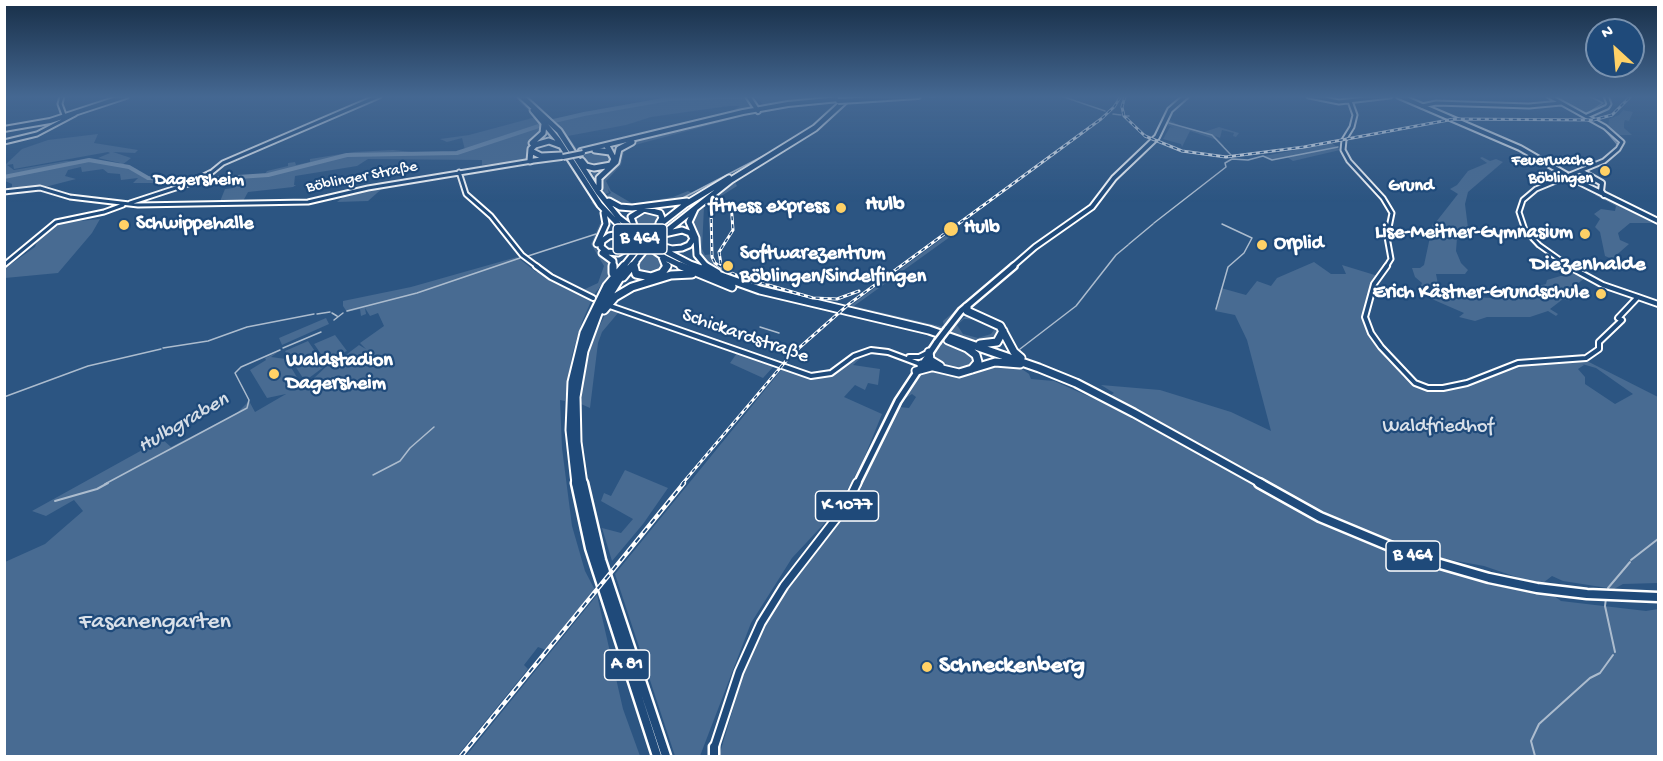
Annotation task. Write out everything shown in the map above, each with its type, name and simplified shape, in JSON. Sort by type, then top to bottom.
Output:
[{"type":"highway","points":[[530,161],[528,149],[544,132]]},
{"type":"highway","name":"B 464","points":[[552,132],[600,201],[631,232],[687,267],[751,289],[951,337],[1036,368],[1115,403],[1252,480],[1340,526],[1416,557],[1512,583],[1587,594],[1659,597]]},
{"type":"highway","name":"B 464","points":[[553,132],[614,213],[650,243],[696,267],[751,289]]},
{"type":"highway","points":[[658,225],[698,196],[773,154],[806,132]]},
{"type":"highway","points":[[582,338],[586,317],[613,273],[639,246],[654,237],[680,215],[807,132]]},
{"type":"highway","points":[[530,161],[534,146],[544,142],[555,142],[565,146]]},
{"type":"highway","points":[[598,188],[599,178],[617,160],[619,149],[632,142]]},
{"type":"highway","name":"B 464","points":[[565,146],[584,163],[594,168],[608,166],[614,159],[609,148]]},
{"type":"highway","name":"B 464","points":[[565,146],[600,205],[639,246],[704,277],[1036,368]]},
{"type":"highway","points":[[595,150],[609,148],[617,160]]},
{"type":"highway","points":[[531,151],[541,156],[561,156]]},
{"type":"highway","points":[[654,237],[683,209],[732,176]]},
{"type":"highway","name":"B 464","points":[[588,177],[635,228],[661,246],[751,289]]},
{"type":"highway","points":[[639,246],[625,234],[614,234],[603,239],[600,246],[604,251],[614,253],[639,246],[726,185]]},
{"type":"highway","points":[[609,201],[620,207],[635,208],[681,202],[698,196]]},
{"type":"highway","points":[[701,203],[690,219],[690,226],[696,238],[696,252],[702,263],[719,274]]},
{"type":"highway","points":[[600,205],[606,223],[597,246],[600,252],[613,261],[613,273]]},
{"type":"highway","points":[[635,228],[631,217],[635,213],[644,209],[660,213],[662,218],[654,237]]},
{"type":"highway","points":[[654,237],[677,230],[686,231],[693,237],[689,245],[682,248],[672,249],[661,246]]},
{"type":"highway","points":[[639,246],[633,267],[634,272],[640,276],[651,277],[662,273],[667,264],[660,255]]},
{"type":"highway","name":"A 81","points":[[639,246],[607,286],[582,338],[573,373],[570,411],[576,484],[599,579],[657,756]]},
{"type":"highway","name":"A 81","points":[[639,246],[602,306],[584,351],[577,387],[576,416],[578,452],[585,495],[605,573],[666,756]]},
{"type":"highway","points":[[584,351],[618,284],[637,258]]},
{"type":"highway","points":[[607,308],[618,294],[639,284],[675,274],[704,277]]},
{"type":"highway","points":[[967,308],[983,316]]},
{"type":"highway","points":[[967,308],[999,325],[1016,355],[1036,368]]},
{"type":"highway","points":[[962,315],[973,313]]},
{"type":"highway","points":[[951,337],[989,344],[1000,340],[1003,331]]},
{"type":"highway","name":"B 464","points":[[937,339],[967,348],[978,359],[974,367],[965,371],[948,370]]},
{"type":"highway","points":[[929,352],[931,361],[948,370]]},
{"type":"highway","points":[[922,362],[932,367],[961,373],[1004,361],[1036,368]]},
{"type":"highway","points":[[922,362],[948,370]]},
{"type":"highway","points":[[916,371],[932,367]]},
{"type":"main road","points":[[609,148],[670,132]]},
{"type":"main road","points":[[582,152],[609,148],[674,132]]},
{"type":"main road","name":"K 1077","points":[[713,753],[739,672],[761,623],[784,586],[846,506],[893,410],[937,339],[1020,260],[1092,207],[1114,178],[1156,139],[1160,132]]},
{"type":"main road","points":[[1483,132],[1520,147],[1588,187],[1659,221]]},
{"type":"main road","points":[[530,161],[595,150]]},
{"type":"main road","points":[[1580,173],[1602,183],[1597,190]]},
{"type":"main road","name":"K 1077","points":[[947,329],[961,311],[967,308]]},
{"type":"street","points":[[4,142],[31,137],[43,132]]},
{"type":"street","points":[[135,203],[163,191],[186,185],[223,163],[296,132]]},
{"type":"street","points":[[1350,132],[1344,140],[1343,150],[1349,161],[1384,199],[1392,213],[1387,237],[1391,259],[1374,284],[1365,317],[1377,342],[1404,373],[1421,386],[1443,388],[1467,382],[1518,363],[1583,359],[1599,349],[1599,342],[1637,298]]},
{"type":"street","points":[[1611,132],[1622,143],[1611,156],[1580,173],[1536,189],[1523,200],[1519,212],[1525,230],[1563,263],[1603,285],[1659,304]]},
{"type":"street","points":[[530,161],[470,171],[459,176],[467,195],[489,214],[526,259],[547,275],[593,298]]},
{"type":"street","name":"Böblinger Straße","points":[[4,265],[56,222],[104,212],[118,205],[317,201],[366,188],[449,174],[459,176]]},
{"type":"street","points":[[4,192],[42,189],[70,197],[118,205]]},
{"type":"street","name":"Schickardstraße","points":[[607,308],[811,376],[831,373],[865,351],[882,351],[922,362]]},
{"type":"street","points":[[902,357],[915,358],[929,352]]},
{"type":"street","points":[[902,357],[914,364],[916,371]]},
{"type":"green space","points":[[482,132],[542,132],[541,135],[528,147],[527,159],[524,161],[482,165],[482,160],[368,159],[357,166],[295,176],[294,185],[296,185],[293,187],[248,192],[242,203],[219,204],[225,189],[233,188],[237,181],[212,181],[214,178],[264,175],[267,171],[288,166],[288,163],[295,162],[296,165],[310,162],[310,159],[354,152],[393,150],[431,154],[465,150],[462,138],[447,142],[440,139]]},
{"type":"green space","points":[[561,132],[592,132],[568,136],[577,149],[658,132],[576,151]]},
{"type":"green space","points":[[685,132],[631,146],[624,152],[621,165],[606,181],[611,191],[633,204],[673,197],[688,191],[692,193],[729,173],[731,177],[683,201],[628,207],[611,202],[606,196],[611,193],[608,189],[609,193],[605,194],[601,189],[600,181],[618,163],[619,152],[627,144]]},
{"type":"green space","points":[[1167,132],[1190,132],[1182,147],[1181,144],[1163,139]]},
{"type":"green space","points":[[1192,132],[1222,132],[1220,138],[1215,136],[1223,147],[1217,140]]},
{"type":"green space","points":[[1228,132],[1239,133],[1236,137],[1233,136],[1234,133]]},
{"type":"green space","points":[[1615,132],[1628,132],[1632,135],[1619,135]]},
{"type":"green space","points":[[98,134],[94,143],[138,150],[135,153],[113,152],[131,158],[122,165],[137,169],[139,174],[146,179],[156,179],[153,183],[133,183],[138,178],[121,180],[120,174],[108,173],[103,169],[82,172],[81,167],[68,170],[65,176],[76,179],[45,187],[5,191],[12,187],[12,184],[5,181],[5,165],[22,149],[48,140]],"holes":[[[110,153],[98,158],[120,163],[117,166],[95,161],[66,161],[14,170],[7,165],[13,164],[14,169]]]},
{"type":"green space","points":[[1332,143],[1340,150],[1293,161],[1287,157],[1272,160],[1264,156]]},
{"type":"green space","points":[[606,148],[613,158],[596,179],[579,155]]},
{"type":"green space","points":[[1480,158],[1490,161],[1496,159],[1503,162],[1468,192],[1465,204],[1468,228],[1457,238],[1456,251],[1461,263],[1468,270],[1465,274],[1436,274],[1438,284],[1467,297],[1495,298],[1546,284],[1547,280],[1574,272],[1585,278],[1577,284],[1578,293],[1569,301],[1563,299],[1550,309],[1558,314],[1556,316],[1548,311],[1530,317],[1487,317],[1475,321],[1459,317],[1464,313],[1418,293],[1422,283],[1415,277],[1412,268],[1420,268],[1424,265],[1433,223],[1458,194],[1450,189],[1457,185],[1468,171],[1487,163]]},
{"type":"green space","points":[[735,182],[737,186],[704,207],[702,249],[705,255],[713,254],[717,264],[722,268],[735,275],[766,284],[761,288],[716,271],[698,255],[691,219],[702,203]]},
{"type":"green space","points":[[385,186],[368,201],[337,202],[347,194]]},
{"type":"green space","points":[[1595,195],[1653,223],[1630,223],[1618,233],[1620,240],[1629,244],[1612,259],[1605,256],[1600,232],[1595,227],[1600,219],[1594,214],[1601,209],[1615,211],[1616,206]]},
{"type":"green space","points":[[594,201],[605,218],[595,242],[595,248],[613,263],[612,271],[593,296],[544,270],[583,290],[598,283],[604,266],[591,244],[602,219],[601,213],[591,202]]},
{"type":"green space","points":[[640,211],[657,212],[660,217],[646,233],[636,226],[633,216]]},
{"type":"green space","points":[[81,217],[80,221],[100,219],[92,233],[58,273],[5,278],[4,269],[35,247],[38,239],[51,226]]},
{"type":"green space","points":[[951,232],[954,234],[854,306],[944,327],[943,321],[955,311],[958,313],[984,287],[1016,260],[980,292],[941,332],[846,309]]},
{"type":"green space","points":[[647,250],[661,260],[664,267],[653,275],[637,271],[636,266]]},
{"type":"green space","name":"Fasanengarten","points":[[517,257],[536,272],[540,271],[592,299],[572,355],[565,401],[560,400],[562,448],[572,526],[585,571],[595,590],[546,650],[538,647],[524,665],[528,669],[457,756],[5,756],[5,562],[45,544],[83,511],[74,500],[46,516],[32,511],[162,439],[171,447],[237,413],[249,401],[255,412],[286,394],[267,398],[250,370],[266,360],[265,358],[278,352],[271,357],[286,359],[299,383],[293,390],[313,379],[330,363],[336,367],[339,365],[334,364],[359,345],[366,349],[360,343],[384,326],[378,313],[370,316],[365,308],[366,314],[361,316],[360,309],[347,312],[343,301],[411,287]]},
{"type":"green space","name":"Waldfriedhof","points":[[1314,262],[1331,274],[1346,274],[1342,265],[1378,276],[1365,317],[1379,347],[1404,378],[1421,387],[1454,388],[1518,363],[1583,359],[1658,397],[1658,583],[1623,584],[1614,589],[1563,581],[1552,576],[1543,583],[1528,581],[1484,566],[1424,555],[1337,521],[1270,486],[1109,396],[1114,393],[1101,385],[1160,390],[1231,412],[1271,431],[1247,340],[1235,315],[1215,311],[1221,288],[1246,295],[1257,281],[1271,286],[1277,278]],"holes":[[[1582,364],[1596,368],[1633,394],[1615,404],[1585,384],[1585,377],[1578,369],[1584,365]]]},
{"type":"green space","points":[[608,309],[618,313],[602,332],[598,343],[590,408],[581,404],[583,380],[592,341]]},
{"type":"green space","points":[[967,315],[983,320],[964,319],[957,325],[963,334],[978,338],[991,334],[994,330],[983,323],[986,321],[998,326],[1001,337],[982,343],[947,333]]},
{"type":"green space","points":[[326,318],[329,324],[282,345],[279,338]]},
{"type":"green space","points":[[335,335],[347,351],[326,361],[314,344]]},
{"type":"green space","points":[[308,341],[325,366],[305,381],[285,351]]},
{"type":"green space","points":[[942,341],[957,345],[973,354],[975,361],[969,368],[958,370],[942,365],[932,356]]},
{"type":"green space","points":[[867,352],[853,365],[880,369],[878,385],[868,383],[865,390],[855,385],[844,397],[882,414],[862,463],[834,513],[792,558],[751,623],[700,756],[675,756],[615,574],[782,369],[807,378],[824,377]]},
{"type":"green space","points":[[737,353],[774,366],[763,378],[730,363]]},
{"type":"green space","points":[[990,365],[1019,367],[1029,374],[1031,379],[1054,381],[1097,400],[1330,527],[1381,549],[1476,580],[1553,595],[1561,601],[1646,611],[1658,609],[1658,756],[719,756],[747,662],[769,616],[788,586],[838,525],[857,494],[899,407],[909,408],[916,397],[912,394],[904,399],[919,374],[928,369],[961,375]]},
{"type":"green space","points":[[625,470],[668,488],[643,524],[612,561],[602,528],[621,533],[633,519],[601,501],[604,493],[611,496]]},
{"type":"green space","points":[[597,595],[623,709],[640,756],[466,756]]},
{"type":"waterway","points":[[208,179],[268,175],[347,155],[457,153],[522,132]]},
{"type":"waterway","points":[[1200,132],[1212,135],[1231,155]]},
{"type":"waterway","points":[[1606,132],[1618,145]]},
{"type":"waterway","points":[[1154,223],[1226,167],[1225,163],[1232,159],[1248,160],[1263,156],[1272,160],[1338,147]]},
{"type":"waterway","name":"Hulbgraben","points":[[679,200],[767,154]]},
{"type":"waterway","points":[[4,177],[89,160],[129,167],[148,178],[194,180]]},
{"type":"waterway","points":[[1129,244],[1153,224]]},
{"type":"waterway","points":[[1216,309],[1228,267],[1244,253],[1252,238],[1222,224]]},
{"type":"waterway","name":"Hulbgraben","points":[[528,256],[596,234]]},
{"type":"waterway","points":[[1020,349],[1076,306],[1116,255],[1128,245]]},
{"type":"waterway","name":"Hulbgraben","points":[[347,311],[417,293],[520,258]]},
{"type":"waterway","points":[[317,314],[330,312]]},
{"type":"waterway","points":[[332,313],[337,316]]},
{"type":"waterway","name":"Hulbgraben","points":[[334,320],[343,313]]},
{"type":"waterway","points":[[163,348],[208,341],[247,327],[314,314]]},
{"type":"waterway","points":[[760,327],[779,333]]},
{"type":"waterway","name":"Hulbgraben","points":[[283,348],[321,332]]},
{"type":"waterway","points":[[4,397],[88,366],[161,349]]},
{"type":"waterway","name":"Hulbgraben","points":[[105,484],[247,408],[249,400],[235,373],[241,367],[280,350]]},
{"type":"waterway","points":[[373,475],[400,461],[410,448],[434,427]]},
{"type":"waterway","name":"Hulbgraben","points":[[55,501],[97,489],[108,483]]},
{"type":"waterway","points":[[1631,560],[1658,539]]},
{"type":"waterway","points":[[1608,588],[1630,562]]},
{"type":"waterway","points":[[1606,598],[1605,606],[1615,652]]},
{"type":"waterway","points":[[1535,756],[1531,741],[1539,724],[1590,678],[1600,673],[1613,655]]},
{"type":"railway","points":[[682,484],[791,355],[849,304],[1084,132]]},
{"type":"railway","points":[[1140,132],[1145,136],[1182,151],[1226,157],[1304,147],[1387,132]]},
{"type":"railway","points":[[721,264],[719,252],[733,230],[731,203]]},
{"type":"railway","points":[[711,211],[712,257],[715,263],[725,270],[741,277],[813,298],[837,299],[859,291]]},
{"type":"railway","points":[[461,756],[684,483]]},
{"type":"place","name":"Feuerwache Böblingen","points":[[1605,171]]},
{"type":"place","name":"fitness express","points":[[841,208]]},
{"type":"place","name":"Schwippehalle","points":[[124,225]]},
{"type":"place","name":"Hulb","points":[[951,229]]},
{"type":"place","name":"Lise-Meitner-Gymnasium","points":[[1585,234]]},
{"type":"place","name":"Orplid","points":[[1262,245]]},
{"type":"place","name":"Softwarezentrum Böblingen/Sindelfingen","points":[[728,266]]},
{"type":"place","name":"Erich Kästner-Grundschule","points":[[1601,294]]},
{"type":"place","name":"Waldstadion Dagersheim","points":[[274,374]]},
{"type":"place","name":"Schneckenberg","points":[[927,667]]},
{"type":"district","name":"Dagersheim","points":[[199,181]]},
{"type":"district","name":"Grund","points":[[1411,187]]},
{"type":"district","name":"Hulb","points":[[885,206]]},
{"type":"district","name":"Diezenhalde","points":[[1588,266]]}]
